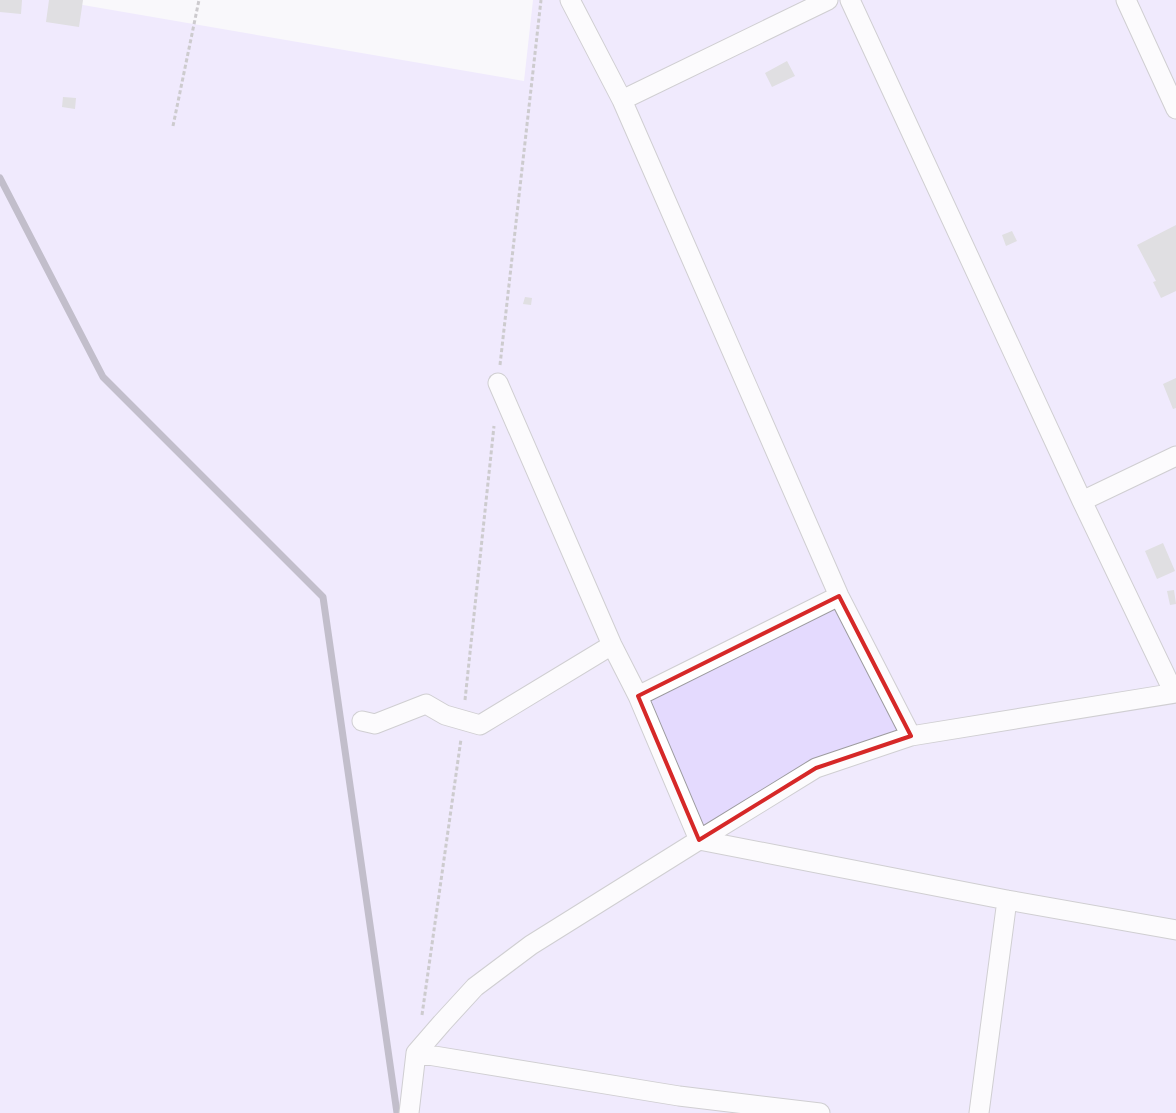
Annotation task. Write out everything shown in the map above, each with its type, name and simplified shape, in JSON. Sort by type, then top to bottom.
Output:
[{"type":"street","points":[[570,0],[622,100],[839,596],[911,736]]},
{"type":"street","points":[[622,100],[828,0]]},
{"type":"street","points":[[409,1113],[416,1053],[475,987],[531,945],[816,768],[911,736],[1175,693],[1082,501],[850,0]]},
{"type":"street","points":[[1126,0],[1176,109]]},
{"type":"street","points":[[498,383],[612,645],[638,696],[698,840]]},
{"type":"street","points":[[1082,501],[1176,456]]},
{"type":"street","points":[[638,696],[839,596]]},
{"type":"street","points":[[362,721],[375,724],[426,704],[444,715],[480,725],[612,645]]},
{"type":"street","points":[[698,840],[1007,900],[1176,930]]},
{"type":"street","points":[[980,1113],[1007,900]]},
{"type":"street","points":[[416,1053],[679,1096],[820,1113]]},
{"type":"path","points":[[173,126],[199,0]]},
{"type":"path","points":[[498,383],[540,0]]},
{"type":"path","points":[[416,1053],[463,720],[494,423]]},
{"type":"highlighted area","points":[[839,596],[911,736],[816,768],[699,840],[638,696]]},
{"type":"shaded area","points":[[0,0],[54,0],[524,81],[533,0],[1176,0],[1176,1113],[0,1113]]},
{"type":"building","points":[[0,0],[22,0],[21,14],[0,12]]},
{"type":"building","points":[[49,0],[83,0],[79,27],[46,22]]},
{"type":"building","points":[[787,61],[795,76],[772,87],[765,73]]},
{"type":"building","points":[[63,97],[76,98],[75,109],[62,107]]},
{"type":"building","points":[[1176,225],[1176,291],[1161,298],[1153,282],[1156,281],[1137,245]]},
{"type":"building","points":[[1012,231],[1017,241],[1006,246],[1002,235]]},
{"type":"building","points":[[525,297],[532,298],[531,305],[523,304]]},
{"type":"building","points":[[1176,378],[1176,408],[1173,409],[1163,384]]},
{"type":"building","points":[[1163,543],[1175,571],[1157,579],[1145,551]]},
{"type":"building","points":[[1174,590],[1176,604],[1170,605],[1167,591]]},
{"type":"waterway","points":[[0,178],[103,377],[323,597],[397,1113]]}]
